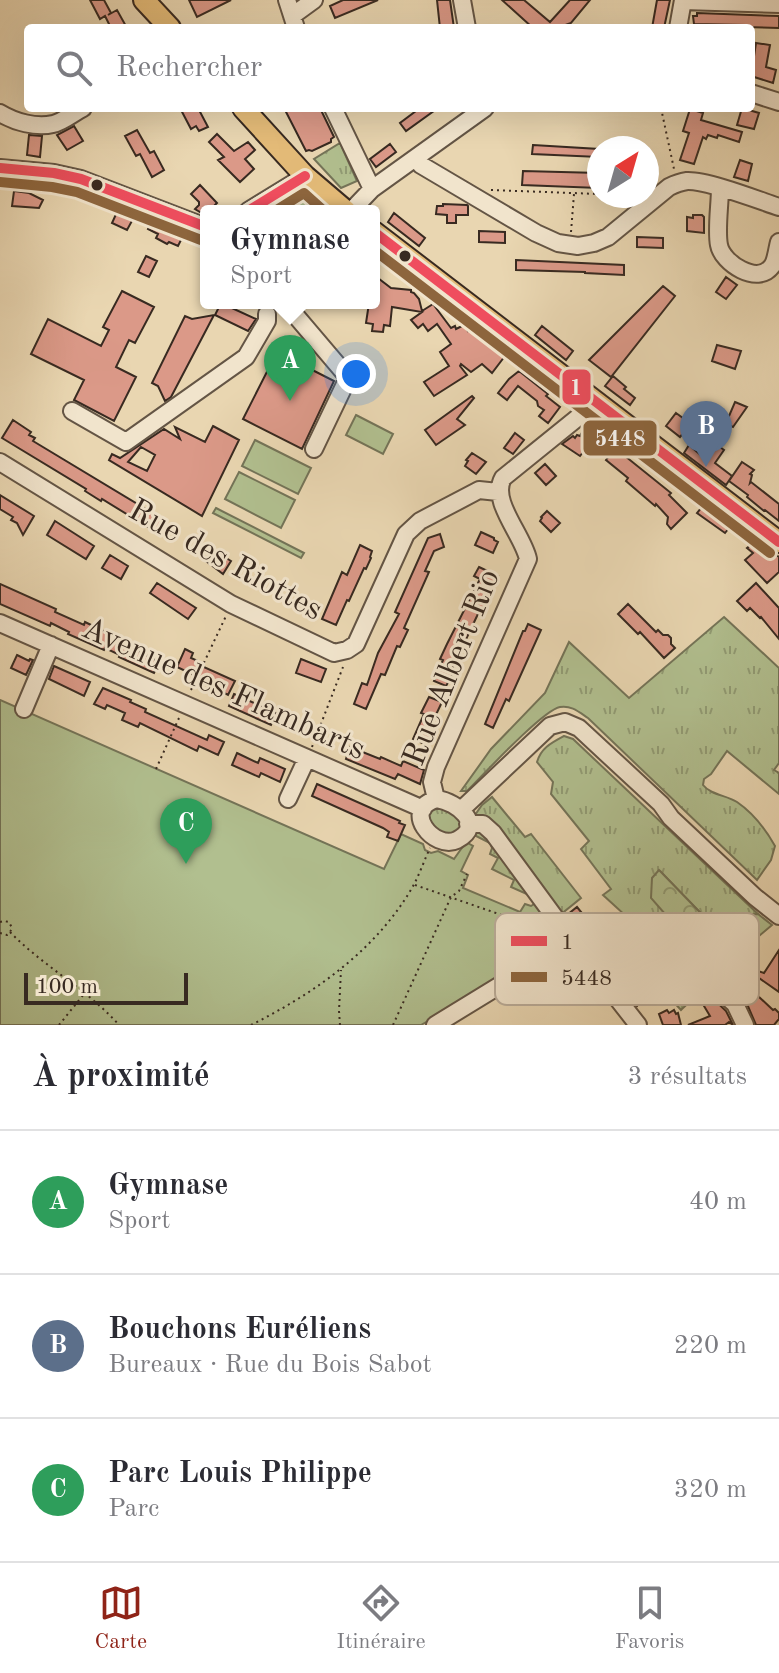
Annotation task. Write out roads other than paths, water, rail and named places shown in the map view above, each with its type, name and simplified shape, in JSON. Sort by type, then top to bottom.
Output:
[{"type":"main road","points":[[144,0],[166,24]]},
{"type":"main road","points":[[247,112],[305,176],[341,205]]},
{"type":"main road","points":[[380,237],[779,542]]},
{"type":"street","points":[[292,15],[314,0]]},
{"type":"street","points":[[462,0],[466,24]]},
{"type":"street","points":[[679,24],[683,1],[779,4]]},
{"type":"street","points":[[755,94],[779,102]]},
{"type":"street","points":[[0,113],[37,126],[55,124],[71,112]]},
{"type":"street","points":[[335,112],[372,189]]},
{"type":"street","points":[[355,205],[372,189],[479,112]]},
{"type":"street","points":[[415,158],[421,165],[536,233],[569,245],[594,243],[608,237],[669,187],[683,182],[720,188],[779,207]]},
{"type":"street","points":[[4,168],[54,173],[96,183],[200,226]]},
{"type":"street","points":[[258,205],[305,176]]},
{"type":"street","points":[[720,188],[719,246],[724,256],[754,275],[764,273],[773,266],[779,242]]},
{"type":"street","points":[[72,411],[126,442],[246,357],[271,309]]},
{"type":"street","points":[[288,309],[347,376],[314,449]]},
{"type":"street","points":[[498,492],[503,478],[597,402]]},
{"type":"street","name":"Rue des Riottes","points":[[0,462],[231,604],[334,653],[356,644],[406,534],[420,521],[479,490],[498,492]]},
{"type":"street","name":"Rue Albert Rio","points":[[429,804],[436,767],[528,559],[498,492]]},
{"type":"street","name":"Avenue des Flambarts","points":[[0,623],[307,758],[331,760],[429,804]]},
{"type":"street","points":[[24,709],[51,645]]},
{"type":"street","points":[[552,913],[493,833],[480,823],[465,817],[444,800],[429,804],[421,817],[425,830],[446,841],[464,835],[465,817],[550,726],[565,722],[579,728],[755,897],[779,916]]},
{"type":"street","points":[[288,799],[307,758]]},
{"type":"street","points":[[435,1025],[495,988]]},
{"type":"street","points":[[622,1005],[638,1025]]},
{"type":"street","points":[[735,1005],[745,1025]]},
{"type":"place","name":"Gymnase","points":[[290,401]]},
{"type":"place","name":"Bouchons Euréliens","points":[[706,467]]},
{"type":"place","name":"Parc Louis Philippe","points":[[186,864]]}]
